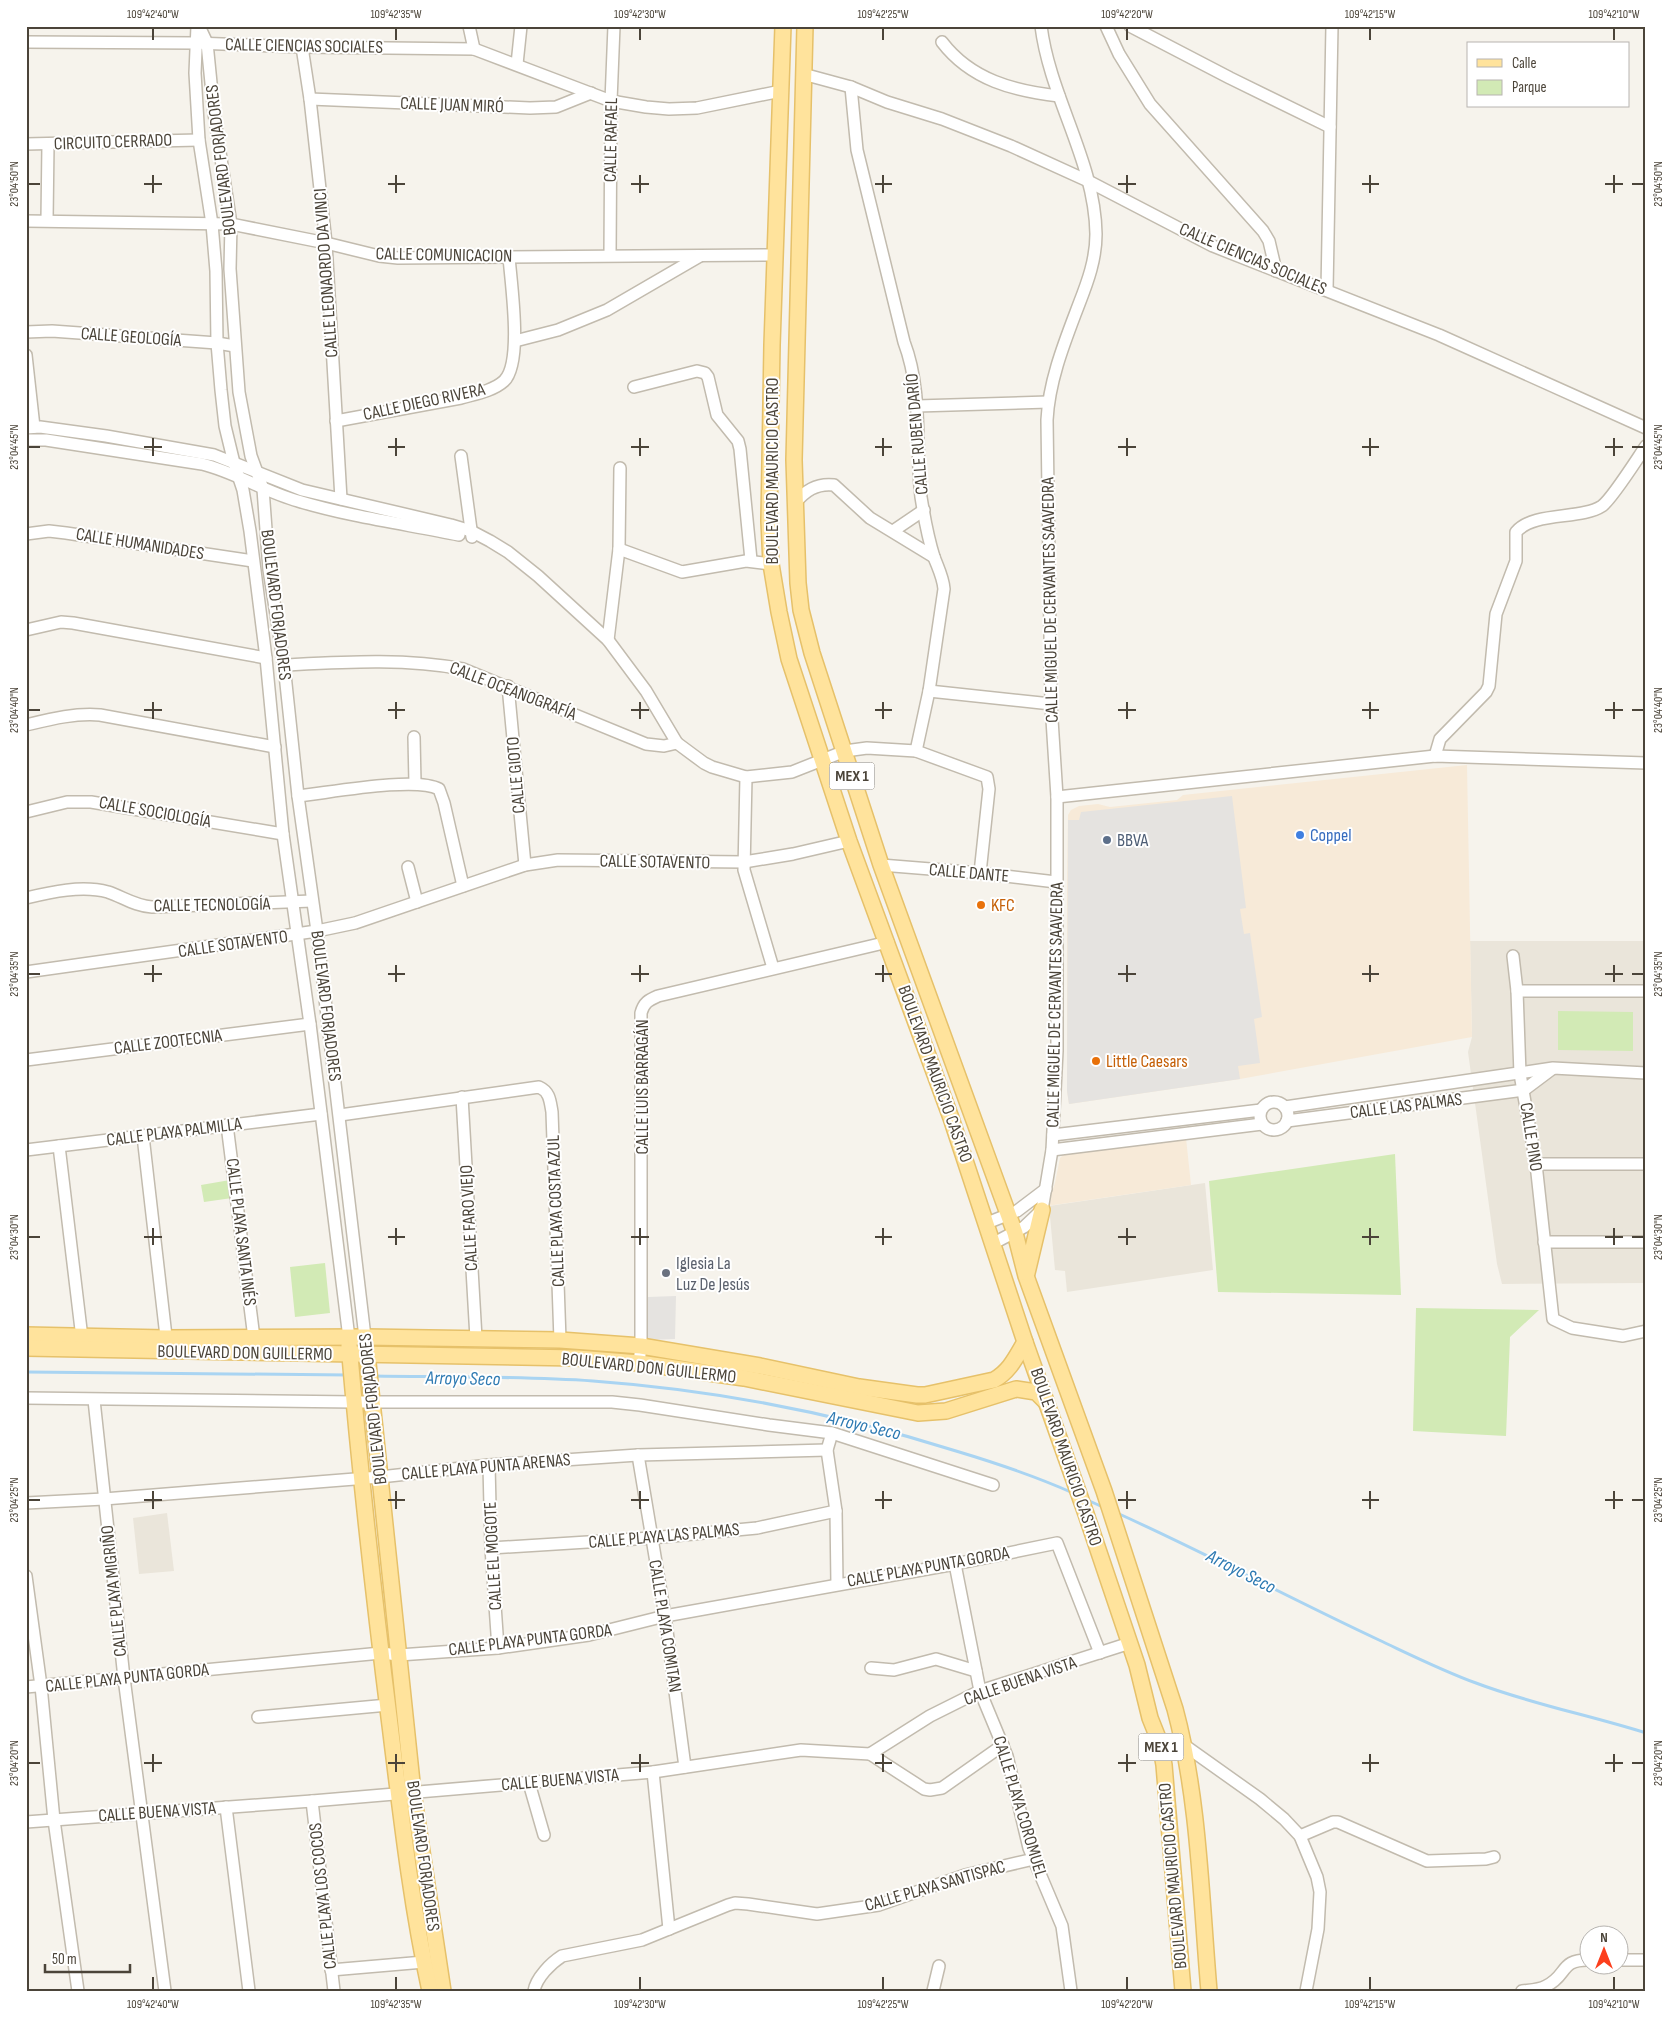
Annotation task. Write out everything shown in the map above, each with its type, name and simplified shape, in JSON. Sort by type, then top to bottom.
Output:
[{"type":"main road","name":"BOULEVARD MAURICIO CASTRO","points":[[805,26],[794,460],[794,504],[801,610],[812,653],[881,865],[1015,1232],[1026,1276],[1104,1491],[1166,1679],[1184,1745],[1195,1831],[1209,1991]]},
{"type":"main road","name":"BOULEVARD MAURICIO CASTRO","points":[[780,30],[770,453],[771,564],[779,612],[789,658],[849,841],[888,942],[994,1243],[1025,1342],[1130,1643],[1150,1718],[1160,1743],[1164,1765],[1183,1991]]},
{"type":"main road","points":[[1026,1276],[1042,1210]]},
{"type":"main road","name":"BOULEVARD DON GUILLERMO","points":[[26,1335],[350,1356],[560,1357],[639,1363],[761,1381],[910,1412],[946,1411],[1011,1390],[1022,1389],[1036,1392],[1044,1398],[1048,1406]]},
{"type":"main road","name":"BOULEVARD DON GUILLERMO","points":[[26,1348],[167,1345],[254,1338],[365,1337],[560,1340],[641,1346],[760,1366],[859,1387],[917,1395],[994,1380],[1012,1364],[1025,1342]]},
{"type":"main road","name":"BOULEVARD FORJADORES","points":[[365,1337],[399,1655],[406,1793],[424,1962],[430,1991]]},
{"type":"main road","name":"BOULEVARD FORJADORES","points":[[349,1338],[362,1478],[388,1705],[443,1991]]},
{"type":"street","name":"BOULEVARD FORJADORES","points":[[198,26],[195,43],[194,73],[199,140],[212,224],[216,271],[217,343],[225,426],[247,508],[266,658],[284,834],[349,1338]]},
{"type":"street","name":"BOULEVARD FORJADORES","points":[[198,26],[207,43],[214,113],[231,224],[230,269],[235,346],[243,419],[256,472],[263,489],[269,570],[284,665],[298,796],[340,1115],[365,1337]]},
{"type":"street","points":[[468,26],[474,49]]},
{"type":"street","points":[[517,64],[521,26]]},
{"type":"street","name":"CALLE RAFAEL","points":[[610,254],[611,101],[614,26]]},
{"type":"street","name":"CALLE MIGUEL DE CERVANTES SAAVEDRA","points":[[1040,26],[1049,68],[1081,156],[1088,181],[1096,236],[1088,282],[1053,381],[1048,402],[1047,420],[1051,704],[1057,797],[1057,1051],[1052,1150],[1042,1210]]},
{"type":"street","points":[[1106,26],[1119,54],[1150,104],[1263,231],[1269,241],[1276,271]]},
{"type":"street","points":[[1130,26],[1330,127]]},
{"type":"street","points":[[1327,290],[1332,26]]},
{"type":"street","name":"CALLE CIENCIAS SOCIALES","points":[[26,42],[207,43],[302,47],[474,49],[611,101],[646,108],[697,108],[780,91]]},
{"type":"street","points":[[942,42],[958,60],[994,81],[1017,90],[1059,96]]},
{"type":"street","name":"CALLE LEONAORDO DA VINCI","points":[[302,47],[310,99],[326,243],[341,499]]},
{"type":"street","name":"CALLE CIENCIAS SOCIALES","points":[[803,74],[851,87],[887,102],[942,119],[996,140],[1088,181],[1213,246],[1439,335],[1646,428]]},
{"type":"street","name":"CALLE RUBEN DARÍO","points":[[851,87],[855,133],[862,172],[904,342],[913,368],[918,406],[921,496],[934,557],[943,578],[944,600],[929,691],[916,751]]},
{"type":"street","name":"CALLE JUAN MIRÓ","points":[[310,99],[538,108],[556,106],[591,93]]},
{"type":"street","name":"CIRCUITO CERRADO","points":[[26,144],[199,140]]},
{"type":"street","points":[[47,220],[48,144]]},
{"type":"street","name":"CALLE COMUNICACION","points":[[26,221],[231,224],[326,243],[379,256],[398,258],[610,254],[775,254]]},
{"type":"street","points":[[515,341],[558,330],[599,314],[636,295],[701,255]]},
{"type":"street","name":"CALLE DIEGO RIVERA","points":[[336,420],[461,398],[503,382],[510,375],[515,341],[509,257]]},
{"type":"street","name":"CALLE GEOLOGÍA","points":[[26,332],[52,331],[217,343],[235,346]]},
{"type":"street","points":[[26,355],[30,427],[106,436],[224,458],[302,490],[471,534],[490,541],[508,552],[538,576],[608,640],[646,691],[677,743],[704,763],[746,777],[792,772],[844,751],[867,748],[916,751],[981,773],[987,777],[989,789],[980,873]]},
{"type":"street","points":[[634,387],[697,371],[706,373],[717,415],[738,441],[740,449],[751,560]]},
{"type":"street","points":[[918,406],[1048,402]]},
{"type":"street","points":[[26,440],[46,440],[202,464],[226,471],[263,489],[297,501],[352,516],[471,534]]},
{"type":"street","points":[[1435,756],[1440,739],[1486,692],[1489,686],[1496,614],[1516,561],[1516,532],[1527,524],[1591,510],[1603,505],[1646,446]]},
{"type":"street","points":[[461,456],[471,534]]},
{"type":"street","points":[[608,640],[619,549],[620,468]]},
{"type":"street","points":[[794,504],[809,489],[826,484],[834,485],[870,518],[934,557]]},
{"type":"street","points":[[893,531],[924,510]]},
{"type":"street","name":"CALLE HUMANIDADES","points":[[26,534],[49,531],[66,533],[254,561]]},
{"type":"street","points":[[619,549],[682,572],[751,560],[771,564]]},
{"type":"street","points":[[26,630],[62,622],[73,622],[266,658]]},
{"type":"street","name":"CALLE OCEANOGRAFÍA","points":[[284,665],[408,662],[437,664],[463,669],[646,744],[664,746],[677,743]]},
{"type":"street","name":"CALLE GIOTO","points":[[508,686],[525,865]]},
{"type":"street","points":[[929,691],[1051,704]]},
{"type":"street","points":[[26,726],[62,716],[100,715],[275,747]]},
{"type":"street","points":[[414,737],[415,783]]},
{"type":"street","points":[[1057,797],[1435,756],[1646,763]]},
{"type":"street","points":[[746,777],[745,876],[773,968]]},
{"type":"street","points":[[298,796],[415,783],[430,784],[439,788],[463,886]]},
{"type":"street","name":"CALLE SOCIOLOGÍA","points":[[26,812],[80,801],[284,834]]},
{"type":"street","name":"CALLE SOTAVENTO","points":[[26,972],[317,931],[355,922],[525,865],[558,860],[744,862],[794,854],[849,841]]},
{"type":"street","name":"CALLE DANTE","points":[[881,865],[980,873],[1056,882]]},
{"type":"street","points":[[408,867],[417,902]]},
{"type":"street","name":"CALLE TECNOLOGÍA","points":[[26,898],[47,893],[81,890],[107,892],[134,904],[144,906],[173,907],[312,900]]},
{"type":"street","name":"CALLE LUIS BARRAGÁN","points":[[639,1363],[641,1346],[641,1012],[643,1006],[658,996],[888,942]]},
{"type":"street","name":"CALLE PINO","points":[[1513,956],[1517,991],[1520,1074],[1536,1164],[1553,1319],[1572,1328],[1623,1336],[1646,1331]]},
{"type":"street","points":[[1517,991],[1646,991]]},
{"type":"street","name":"CALLE ZOOTECNIA","points":[[26,1060],[310,1024]]},
{"type":"street","points":[[1524,1090],[1553,1068]]},
{"type":"street","name":"CALLE LAS PALMAS","points":[[1285,1107],[1553,1068],[1646,1073]]},
{"type":"street","name":"CALLE PLAYA COSTA AZUL","points":[[462,1097],[539,1087],[548,1093],[552,1112],[560,1340]]},
{"type":"street","name":"CALLE LAS PALMAS","points":[[1287,1122],[1524,1090]]},
{"type":"street","points":[[340,1115],[462,1097]]},
{"type":"street","name":"CALLE FARO VIEJO","points":[[462,1097],[476,1338]]},
{"type":"street","points":[[1278,1102],[1285,1107],[1288,1114],[1287,1122],[1282,1128],[1276,1130],[1267,1129],[1262,1124],[1260,1116],[1264,1105],[1278,1102]]},
{"type":"street","points":[[1053,1135],[1261,1110]]},
{"type":"street","name":"CALLE PLAYA PALMILLA","points":[[26,1150],[321,1114]]},
{"type":"street","points":[[1052,1150],[1262,1124]]},
{"type":"street","name":"CALLE PLAYA SANTA INÉS","points":[[227,1125],[254,1338]]},
{"type":"street","points":[[143,1136],[167,1345]]},
{"type":"street","points":[[59,1146],[82,1338]]},
{"type":"street","points":[[1536,1164],[1646,1164]]},
{"type":"street","points":[[986,1223],[1009,1216],[1031,1202],[1046,1189]]},
{"type":"street","points":[[994,1243],[1015,1232],[1035,1218],[1042,1210]]},
{"type":"street","points":[[1544,1242],[1646,1242]]},
{"type":"street","points":[[26,1398],[94,1400],[370,1397],[612,1402],[832,1433],[993,1484]]},
{"type":"street","name":"CALLE PLAYA MIGRIÑO","points":[[94,1400],[140,1814],[165,1991]]},
{"type":"street","points":[[832,1433],[827,1450],[836,1512],[837,1584]]},
{"type":"street","name":"CALLE PLAYA PUNTA ARENAS","points":[[26,1503],[104,1499],[380,1477],[489,1465],[638,1455],[827,1450]]},
{"type":"street","name":"CALLE PLAYA COMITAN","points":[[638,1455],[665,1616],[685,1767]]},
{"type":"street","name":"CALLE EL MOGOTE","points":[[489,1465],[491,1548],[498,1648]]},
{"type":"street","name":"CALLE PLAYA LAS PALMAS","points":[[491,1548],[651,1538],[757,1528],[836,1512]]},
{"type":"street","name":"CALLE PLAYA PUNTA GORDA","points":[[26,1688],[381,1653],[399,1655],[498,1648],[603,1632],[665,1616],[955,1564],[1057,1543],[1100,1653]]},
{"type":"street","name":"CALLE PLAYA COROMUEL","points":[[955,1564],[980,1692],[1003,1746],[1034,1859],[1062,1926],[1071,1991]]},
{"type":"street","points":[[26,1576],[41,1686],[54,1820],[78,1991]]},
{"type":"street","name":"CALLE BUENA VISTA","points":[[26,1822],[312,1801],[653,1772],[801,1750],[870,1754],[930,1716],[980,1692],[1130,1643]]},
{"type":"street","points":[[871,1668],[894,1670],[936,1659],[976,1671]]},
{"type":"street","points":[[258,1717],[388,1705]]},
{"type":"street","points":[[1184,1745],[1260,1799],[1284,1819],[1300,1836],[1317,1877],[1320,1892],[1318,1929],[1306,1991]]},
{"type":"street","points":[[870,1754],[924,1789],[930,1790],[942,1788],[1003,1746]]},
{"type":"street","points":[[653,1772],[669,1929]]},
{"type":"street","points":[[529,1783],[544,1835]]},
{"type":"street","name":"CALLE PLAYA LOS COCOS","points":[[312,1801],[334,1991]]},
{"type":"street","points":[[226,1807],[249,1991]]},
{"type":"street","points":[[1300,1836],[1333,1822],[1338,1822],[1428,1861],[1486,1859],[1494,1857]]},
{"type":"street","name":"CALLE PLAYA SANTISPAC","points":[[534,1991],[535,1985],[554,1961],[562,1956],[630,1943],[735,1903],[817,1914],[879,1905],[965,1876],[1034,1859]]},
{"type":"street","points":[[1522,1991],[1547,1986],[1568,1965],[1580,1960]]},
{"type":"street","points":[[1630,1960],[1646,1960]]},
{"type":"street","points":[[332,1970],[424,1962]]},
{"type":"street","points":[[933,1991],[939,1966]]},
{"type":"shaded area","points":[[1467,765],[1472,1037],[1240,1079],[1069,1104],[1067,1091],[1067,893],[1068,815],[1071,810],[1079,806],[1098,804],[1110,807],[1177,800],[1183,795]]},
{"type":"shaded area","points":[[1232,796],[1246,908],[1240,909],[1244,934],[1250,933],[1262,1017],[1254,1019],[1260,1063],[1238,1066],[1240,1079],[1069,1104],[1067,1091],[1068,820],[1079,820],[1081,812]]},
{"type":"shaded area","points":[[1470,941],[1646,941],[1646,1283],[1502,1284],[1497,1264],[1468,1052],[1472,1037]]},
{"type":"shaded area","points":[[1186,1138],[1191,1185],[1047,1206],[1055,1183],[1060,1158],[1064,1154]]},
{"type":"shaded area","points":[[1205,1183],[1213,1270],[1067,1292],[1065,1271],[1055,1270],[1049,1206]]},
{"type":"shaded area","points":[[676,1296],[675,1339],[648,1340],[648,1297]]},
{"type":"shaded area","points":[[167,1513],[174,1571],[139,1574],[133,1518]]},
{"type":"green space","points":[[1558,1011],[1633,1012],[1633,1051],[1558,1050]]},
{"type":"green space","points":[[1395,1154],[1401,1295],[1218,1292],[1209,1181]]},
{"type":"green space","points":[[230,1180],[232,1198],[204,1202],[201,1185]]},
{"type":"green space","points":[[325,1263],[330,1313],[295,1317],[290,1267]]},
{"type":"green space","points":[[1416,1308],[1539,1310],[1510,1337],[1506,1436],[1413,1431]]},
{"type":"waterway","name":"Arroyo Seco","points":[[26,1372],[348,1375]]},
{"type":"waterway","name":"Arroyo Seco","points":[[374,1376],[566,1379],[639,1385],[731,1397],[822,1415],[912,1438],[1001,1465],[1073,1493]]},
{"type":"waterway","name":"Arroyo Seco","points":[[1085,1499],[1105,1508]]},
{"type":"waterway","name":"Arroyo Seco","points":[[1117,1513],[1451,1673],[1518,1697],[1646,1733]]},
{"type":"place","name":"Coppel","points":[[1300,835]]},
{"type":"place","name":"BBVA","points":[[1107,840]]},
{"type":"place","name":"KFC","points":[[981,905]]},
{"type":"place","name":"Little Caesars","points":[[1096,1061]]},
{"type":"place","name":"Iglesia La Luz De Jesús","points":[[666,1273]]}]
